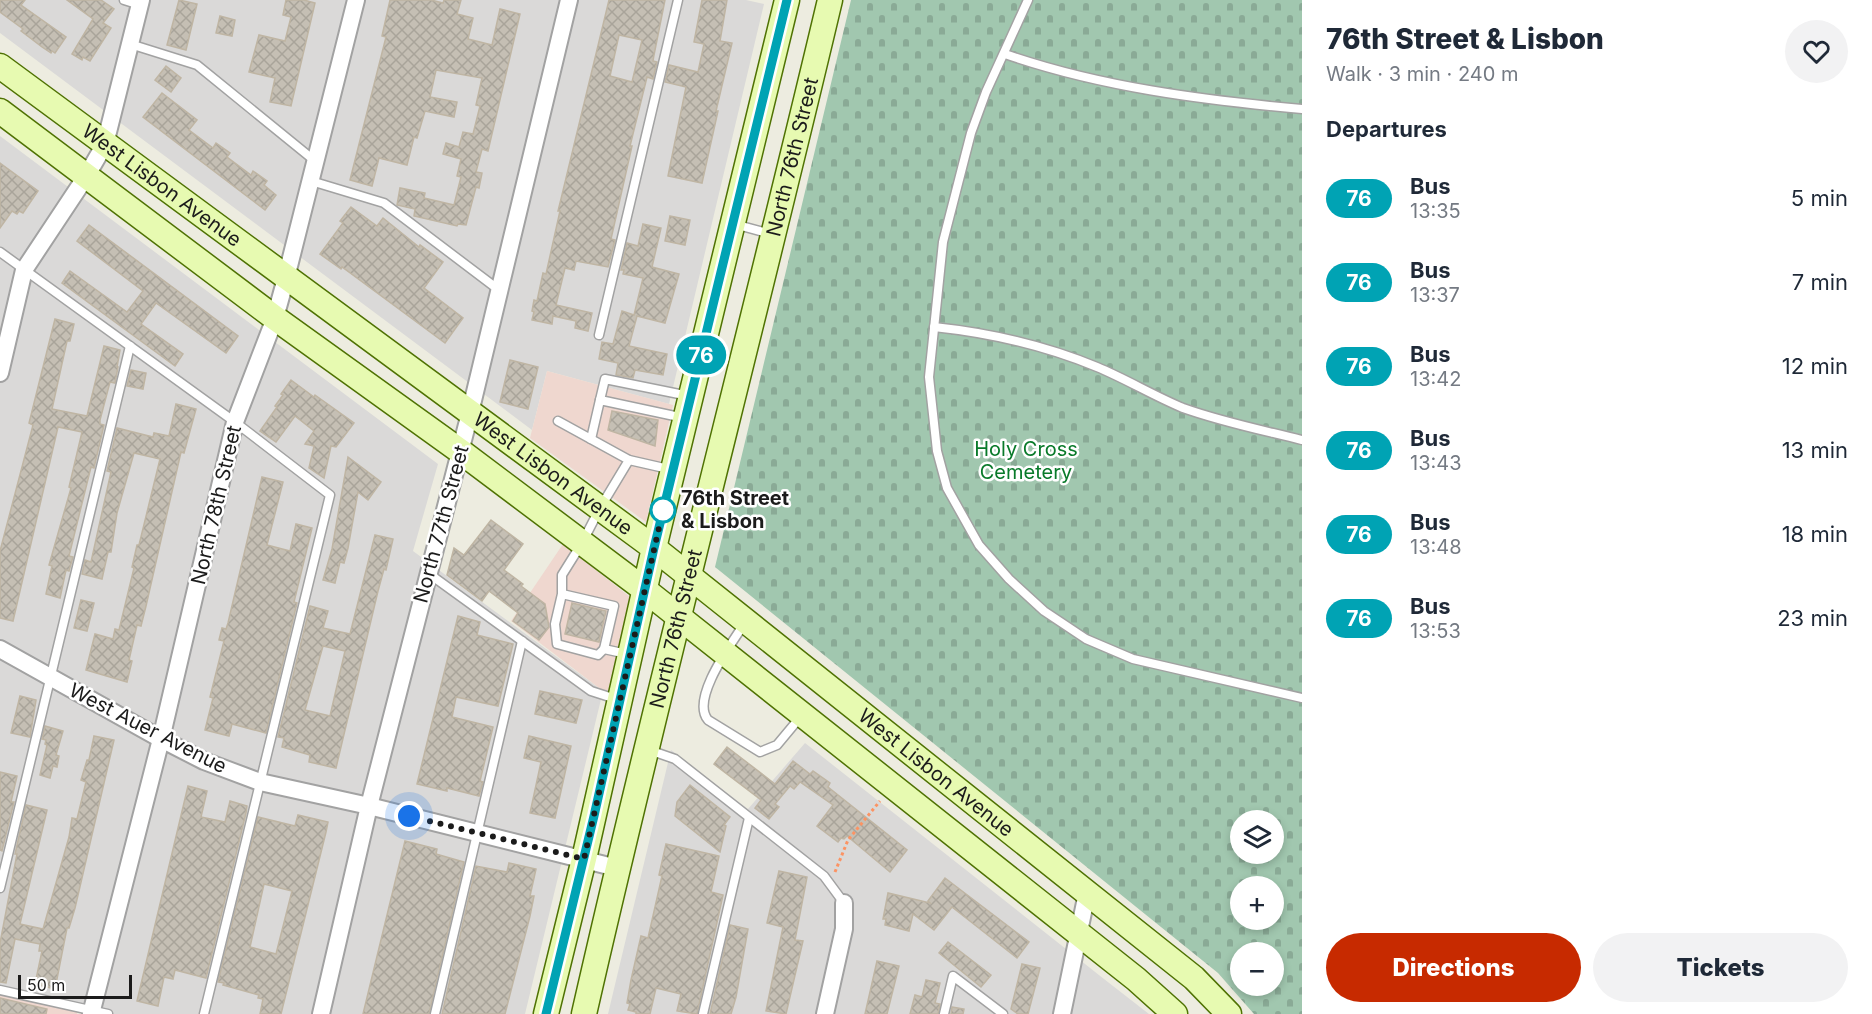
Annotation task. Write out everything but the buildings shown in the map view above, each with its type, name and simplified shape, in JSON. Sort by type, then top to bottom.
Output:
[{"type":"main road","name":"North 76th Street","points":[[546,1014],[621,701],[654,548],[787,0]]},
{"type":"main road","name":"North 76th Street","points":[[584,1014],[617,868],[830,0]]},
{"type":"main road","name":"West Lisbon Avenue","points":[[0,66],[654,548],[1194,978],[1229,1014]]},
{"type":"main road","name":"West Lisbon Avenue","points":[[0,111],[274,318],[460,451],[645,590],[1079,933],[1175,1014]]},
{"type":"street","name":"North 78th Street","points":[[91,1012],[161,739],[235,422],[274,318],[286,278],[356,0]]},
{"type":"street","name":"North 77th Street","points":[[321,1014],[369,806],[470,413],[569,0]]},
{"type":"street","points":[[0,373],[24,270],[105,144],[130,44],[135,2]]},
{"type":"street","name":"West Auer Avenue","points":[[0,649],[204,761],[260,782],[369,806],[617,868]]},
{"type":"street","points":[[1062,1014],[1087,893]]},
{"type":"street","points":[[825,1014],[844,929],[843,903]]},
{"type":"lane","points":[[599,335],[678,0]]},
{"type":"lane","points":[[1028,0],[970,133],[943,242],[929,377],[937,451],[947,488],[979,545],[1009,579],[1044,610],[1086,639],[1133,659],[1302,698]]},
{"type":"lane","points":[[130,44],[197,65],[315,162]]},
{"type":"lane","points":[[1005,54],[1045,68],[1128,85],[1227,102],[1302,109]]},
{"type":"lane","points":[[311,181],[384,203],[500,291]]},
{"type":"lane","points":[[732,223],[774,235]]},
{"type":"lane","points":[[0,252],[235,422],[330,495],[204,1014]]},
{"type":"lane","points":[[934,327],[1022,341],[1106,371],[1181,407],[1234,424],[1302,440]]},
{"type":"lane","points":[[0,888],[130,346]]},
{"type":"lane","points":[[591,439],[605,379],[688,407]]},
{"type":"lane","points":[[600,400],[688,407]]},
{"type":"lane","points":[[558,421],[629,460],[673,470]]},
{"type":"lane","points":[[562,594],[614,606],[604,649],[598,655],[557,644],[555,624],[562,594],[562,575],[629,460]]},
{"type":"lane","points":[[428,573],[591,691],[621,701]]},
{"type":"lane","points":[[746,622],[725,653],[703,701],[704,715],[708,720],[760,752],[777,745],[803,715]]},
{"type":"lane","points":[[579,650],[581,639]]},
{"type":"lane","points":[[435,1014],[522,641]]},
{"type":"lane","points":[[604,649],[631,655]]},
{"type":"lane","points":[[646,749],[675,759],[824,876],[843,903]]},
{"type":"lane","points":[[703,1014],[749,818]]},
{"type":"lane","points":[[944,1014],[953,976],[1003,1014]]},
{"type":"lane","points":[[0,990],[108,1014]]},
{"type":"path","points":[[835,872],[848,840],[880,800]]},
{"type":"shaded area","points":[[0,0],[746,0],[764,4],[669,404],[547,371],[532,430],[0,33]]},
{"type":"shaded area","points":[[0,136],[438,464],[413,551],[603,691],[525,1014],[92,1014],[0,995]]},
{"type":"shaded area","points":[[547,371],[673,405],[646,522],[530,438]]},
{"type":"shaded area","points":[[563,544],[635,601],[611,697],[511,621]]},
{"type":"shaded area","points":[[805,743],[1149,1014],[608,1014],[671,750],[748,809]]},
{"type":"shaded area","points":[[0,995],[78,1011],[77,1014],[0,1014]]},
{"type":"green space","name":"Holy Cross Cemetery","points":[[851,0],[1302,0],[1302,1014],[1254,1014],[1238,996],[1284,996],[1284,942],[1230,942],[1230,987],[1218,973],[715,567]]},
{"type":"bus line","name":"76","points":[[546,1014],[621,701],[654,548],[787,0]]},
{"type":"place","name":"76th Street & Lisbon","points":[[663,510]]},
{"type":"route","points":[[409,816],[584,859],[663,510]]}]
